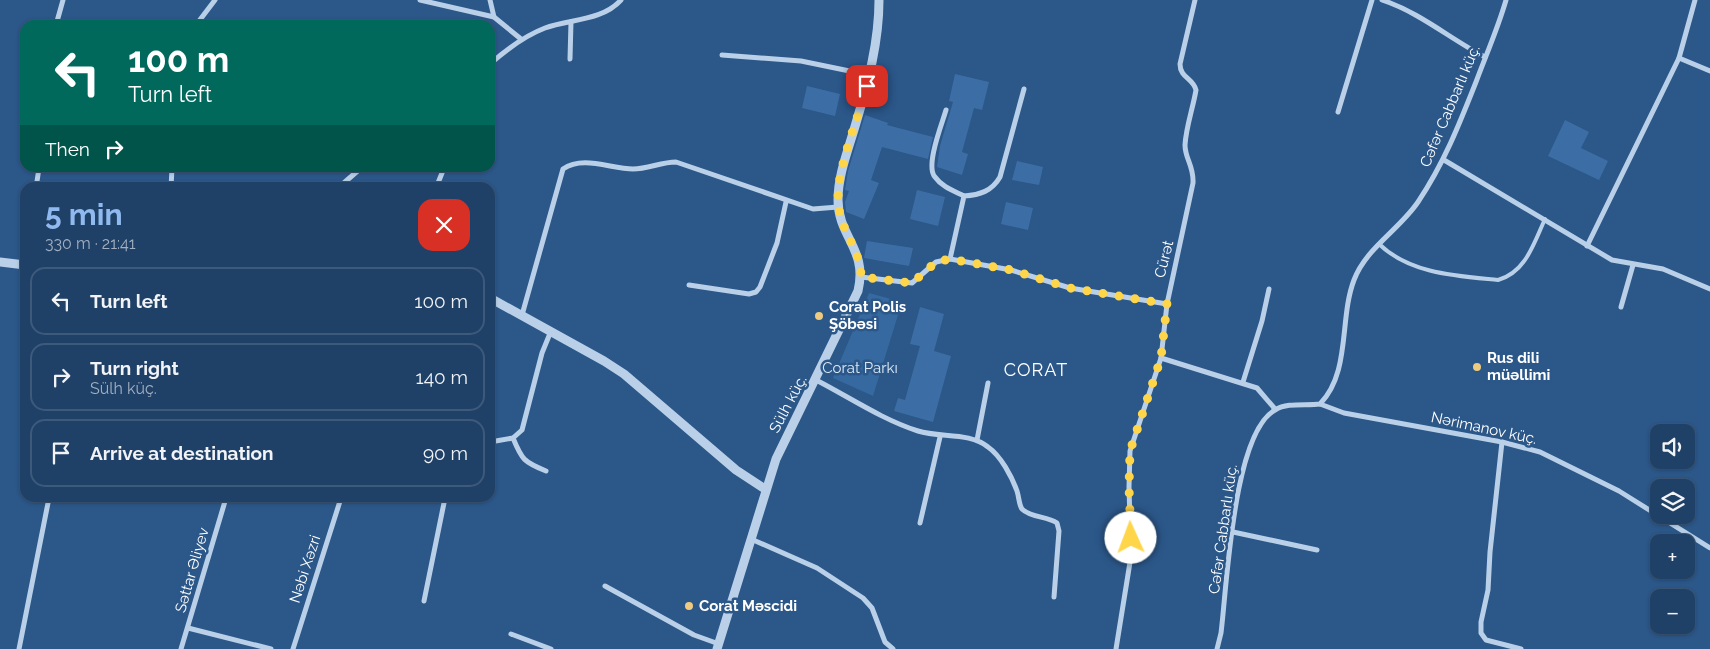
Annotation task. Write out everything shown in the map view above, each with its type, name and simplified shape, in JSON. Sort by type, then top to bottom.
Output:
[{"type":"street","points":[[57,20],[63,0]]},
{"type":"street","points":[[200,20],[214,0]]},
{"type":"street","points":[[420,0],[494,17],[521,39]]},
{"type":"street","points":[[490,0],[494,17]]},
{"type":"street","points":[[495,60],[521,39],[546,27],[605,12],[621,0]]},
{"type":"street","name":"Sülh küç.","points":[[718,647],[765,489],[784,439],[854,304],[861,277],[859,258],[842,223],[838,207],[843,167],[870,75],[879,0]]},
{"type":"street","name":"Cürət","points":[[1116,649],[1131,556],[1130,451],[1161,358],[1167,304],[1193,183],[1192,164],[1186,153],[1185,144],[1196,90],[1193,82],[1185,78],[1180,71],[1180,64],[1195,0]]},
{"type":"street","points":[[1338,112],[1372,0]]},
{"type":"street","points":[[1382,0],[1418,15],[1458,43],[1485,58]]},
{"type":"street","name":"Cəfər Cabbarlı küç.","points":[[1320,404],[1331,388],[1338,366],[1353,282],[1359,268],[1412,210],[1444,160],[1506,0]]},
{"type":"street","points":[[1587,246],[1679,58],[1695,0]]},
{"type":"street","points":[[570,60],[571,22]]},
{"type":"street","points":[[722,55],[801,61],[870,75]]},
{"type":"street","points":[[1679,58],[1710,71]]},
{"type":"street","points":[[946,110],[931,164],[933,176],[944,186],[964,196],[986,191],[996,184],[1000,177],[1024,89]]},
{"type":"street","points":[[1444,160],[1612,260],[1676,272],[1710,289]]},
{"type":"street","points":[[522,315],[564,169],[570,164],[584,163],[633,169],[646,168],[661,162],[676,162],[786,202],[812,209],[838,207]]},
{"type":"street","points":[[345,182],[356,172]]},
{"type":"street","points":[[950,259],[964,196]]},
{"type":"street","points":[[689,285],[749,294],[756,292],[760,287],[777,243],[786,202]]},
{"type":"street","points":[[861,277],[912,283],[936,262],[950,259],[1011,270],[1070,288],[1167,304]]},
{"type":"street","points":[[0,262],[20,265]]},
{"type":"street","points":[[1621,307],[1633,265]]},
{"type":"street","points":[[1242,382],[1262,321],[1269,288]]},
{"type":"street","points":[[495,301],[624,374],[736,470],[765,489]]},
{"type":"street","points":[[495,441],[513,438],[522,430],[542,353],[551,331]]},
{"type":"street","points":[[1161,358],[1242,382],[1264,393],[1275,410],[1283,406],[1320,404]]},
{"type":"street","points":[[816,380],[901,424],[940,437],[977,440],[989,447],[1000,459],[1015,485],[1020,508],[1057,523],[1054,597]]},
{"type":"street","points":[[977,440],[988,383]]},
{"type":"street","name":"Nərimanov küç.","points":[[1320,404],[1344,413],[1502,442],[1540,452],[1590,475],[1710,548]]},
{"type":"street","name":"Cəfər Cabbarlı küç.","points":[[1217,649],[1221,633],[1238,491],[1246,458],[1262,423],[1275,410]]},
{"type":"street","points":[[920,523],[940,437]]},
{"type":"street","points":[[513,438],[520,456],[526,463],[546,470]]},
{"type":"street","points":[[1502,442],[1490,552],[1488,590],[1481,622],[1481,633],[1486,640],[1521,649]]},
{"type":"street","points":[[19,649],[48,502]]},
{"type":"street","name":"Səttar Əliyev","points":[[181,649],[225,502]]},
{"type":"street","name":"Nəbi Xəzri","points":[[293,649],[340,502]]},
{"type":"street","points":[[424,601],[444,502]]},
{"type":"street","points":[[1233,532],[1317,550]]},
{"type":"street","points":[[750,538],[781,550],[818,568],[863,598],[872,608],[885,642],[893,649]]},
{"type":"street","points":[[605,586],[718,647]]},
{"type":"street","points":[[188,628],[271,649]]},
{"type":"street","points":[[511,634],[551,649]]},
{"type":"lane","points":[[1379,244],[1390,255],[1416,266],[1464,277],[1498,280],[1516,271],[1527,258],[1545,219]]},
{"type":"green space","name":"Corat Parkı","points":[[869,293],[902,302],[873,396],[833,378]]},
{"type":"building","points":[[955,74],[989,82],[982,110],[974,108],[962,152],[968,154],[962,175],[937,167],[940,146],[953,102],[949,101]]},
{"type":"building","points":[[807,86],[840,94],[835,116],[802,108]]},
{"type":"building","points":[[865,115],[888,123],[887,125],[933,137],[928,159],[882,147],[871,180],[879,183],[864,219],[846,212],[845,202],[849,191],[845,190],[848,171]]},
{"type":"building","points":[[1565,120],[1589,132],[1581,148],[1608,161],[1599,180],[1548,156]]},
{"type":"building","points":[[1017,161],[1043,167],[1039,185],[1012,180]]},
{"type":"building","points":[[917,190],[945,197],[938,226],[910,219]]},
{"type":"building","points":[[1006,202],[1033,208],[1028,230],[1001,224]]},
{"type":"building","points":[[867,241],[913,248],[909,266],[864,258]]},
{"type":"building","points":[[920,307],[944,314],[934,351],[951,356],[933,422],[894,411],[898,398],[905,400],[920,346],[910,344]]},
{"type":"place","name":"Corat Polis Şöbəsi","points":[[819,316]]},
{"type":"place","name":"Rus dili müəllimi","points":[[1477,367]]},
{"type":"place","name":"Corat Məscidi","points":[[689,606]]},
{"type":"district","name":"CORAT","points":[[1036,370]]},
{"type":"route","points":[[867,86],[843,167],[838,200],[842,223],[859,258],[861,277],[912,283],[918,280],[936,262],[942,259],[950,259],[1011,270],[1070,288],[1167,304],[1161,358],[1130,451],[1131,538]]}]
